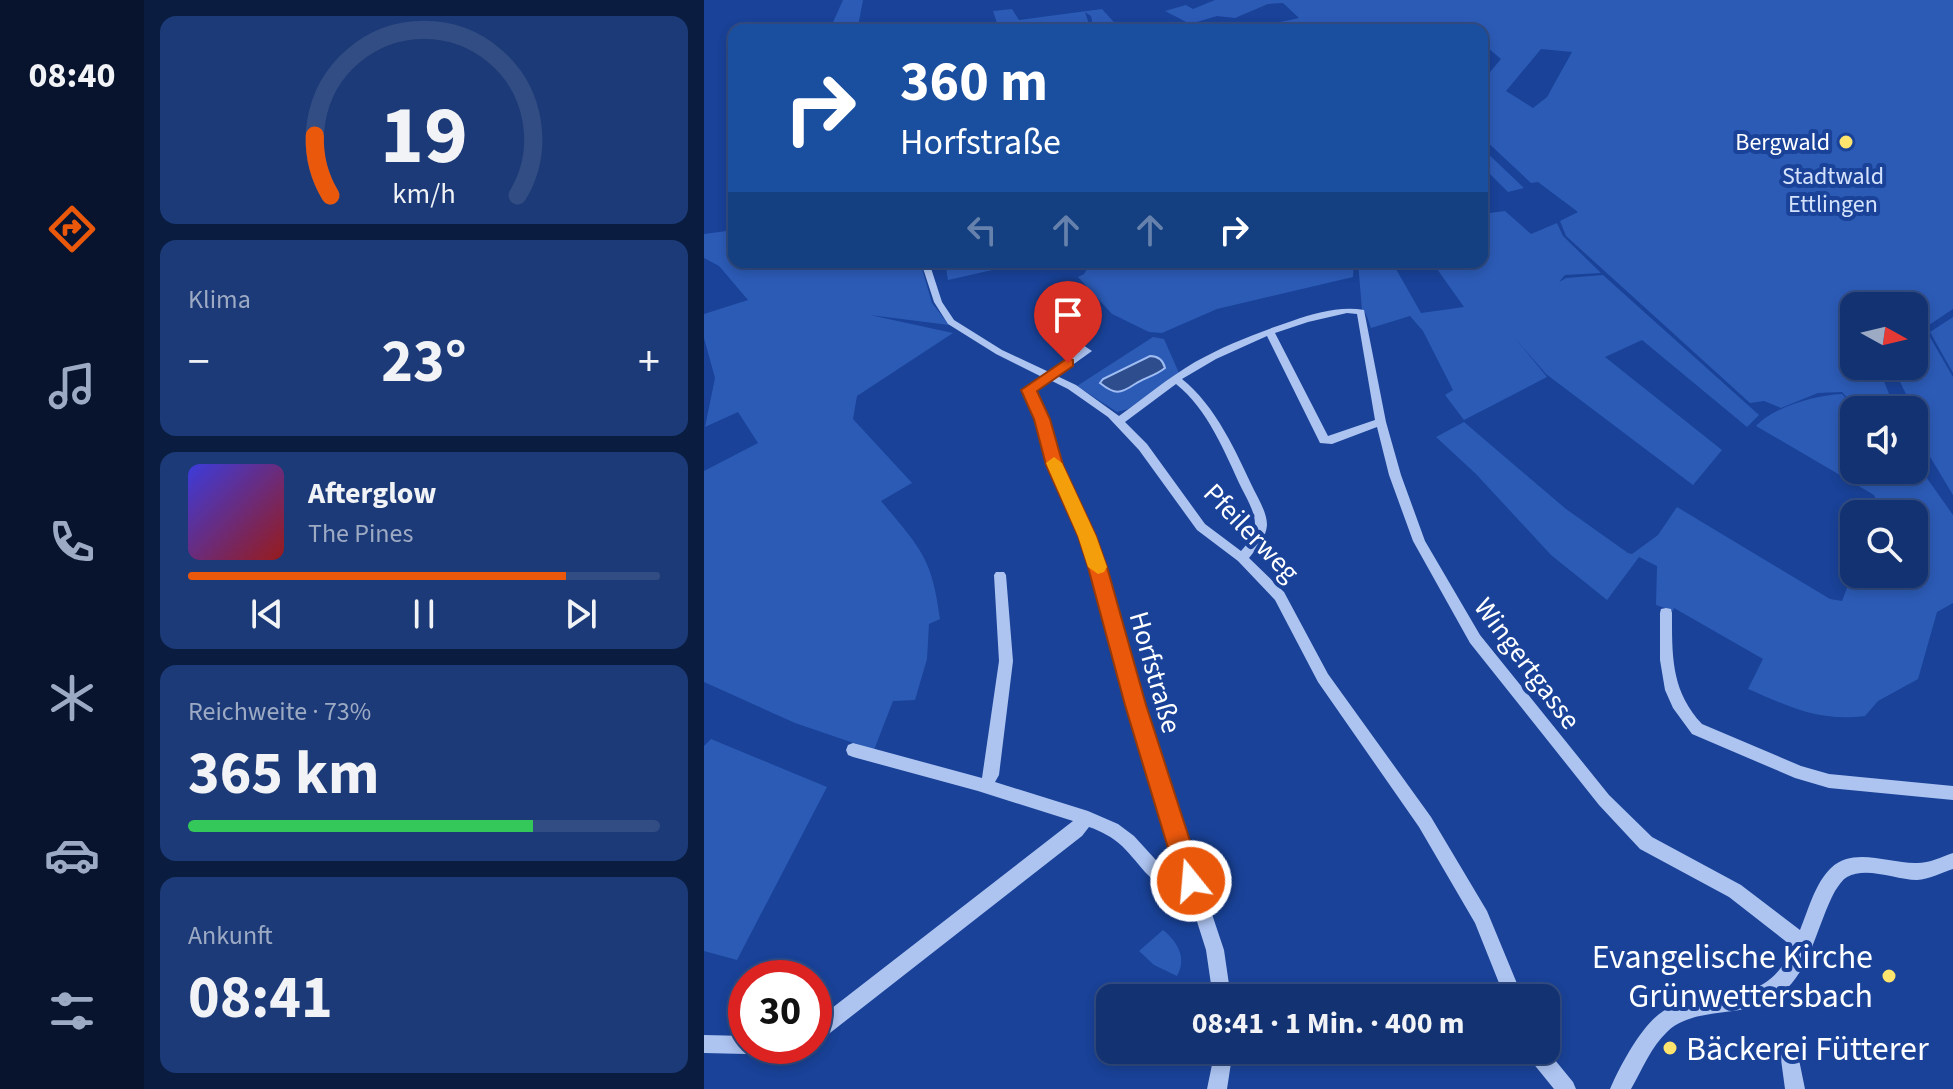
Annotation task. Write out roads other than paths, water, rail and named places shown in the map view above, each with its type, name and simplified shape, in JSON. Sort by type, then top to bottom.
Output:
[{"type":"street","name":"Pfeilerweg","points":[[927,268],[938,302],[951,322],[1010,358],[1049,375],[1119,421],[1143,447],[1201,527],[1242,558],[1280,596],[1323,678],[1425,822],[1481,917],[1508,984]]},
{"type":"street","points":[[1040,310],[1042,318],[1053,330],[1087,351],[1049,375]]},
{"type":"street","name":"Wingertgasse","points":[[1270,332],[1322,316],[1358,311],[1363,317],[1381,422],[1419,541],[1457,612],[1594,789],[1646,843],[1735,891],[1804,944]]},
{"type":"street","points":[[1119,421],[1199,364],[1270,332],[1324,440],[1332,440],[1381,422]]},
{"type":"street","name":"Horfstraße","points":[[1049,375],[1029,390],[1042,419],[1055,465],[1098,567],[1135,705],[1215,950],[1220,984]]},
{"type":"street","points":[[1177,380],[1186,385],[1209,416],[1260,516],[1262,523],[1256,541],[1242,558]]},
{"type":"street","points":[[986,785],[991,775],[1006,661],[1000,575]]},
{"type":"street","points":[[1666,613],[1665,663],[1671,688],[1685,718],[1697,729],[1749,753],[1814,777],[1953,793]]},
{"type":"street","points":[[853,750],[986,785],[1085,819],[1121,834],[1162,878],[1180,885],[1191,881]]},
{"type":"street","points":[[832,1019],[1064,840],[1085,819]]},
{"type":"street","points":[[1620,1089],[1661,1025],[1678,1013],[1748,1002],[1769,994],[1790,973],[1828,884],[1843,868],[1874,865],[1923,871],[1953,861]]},
{"type":"street","points":[[704,1044],[728,1045]]},
{"type":"street","points":[[1789,1052],[1795,1089]]},
{"type":"street","points":[[1217,1089],[1221,1064]]},
{"type":"street","points":[[1546,1064],[1566,1089]]},
{"type":"place","name":"Bergwald","points":[[1846,142]]},
{"type":"place","name":"Evangelische Kirche Grünwettersbach","points":[[1889,976]]},
{"type":"place","name":"Bäckerei Fütterer","points":[[1670,1048]]},
{"type":"park label","name":"Stadtwald Ettlingen","points":[[1833,190]]}]
